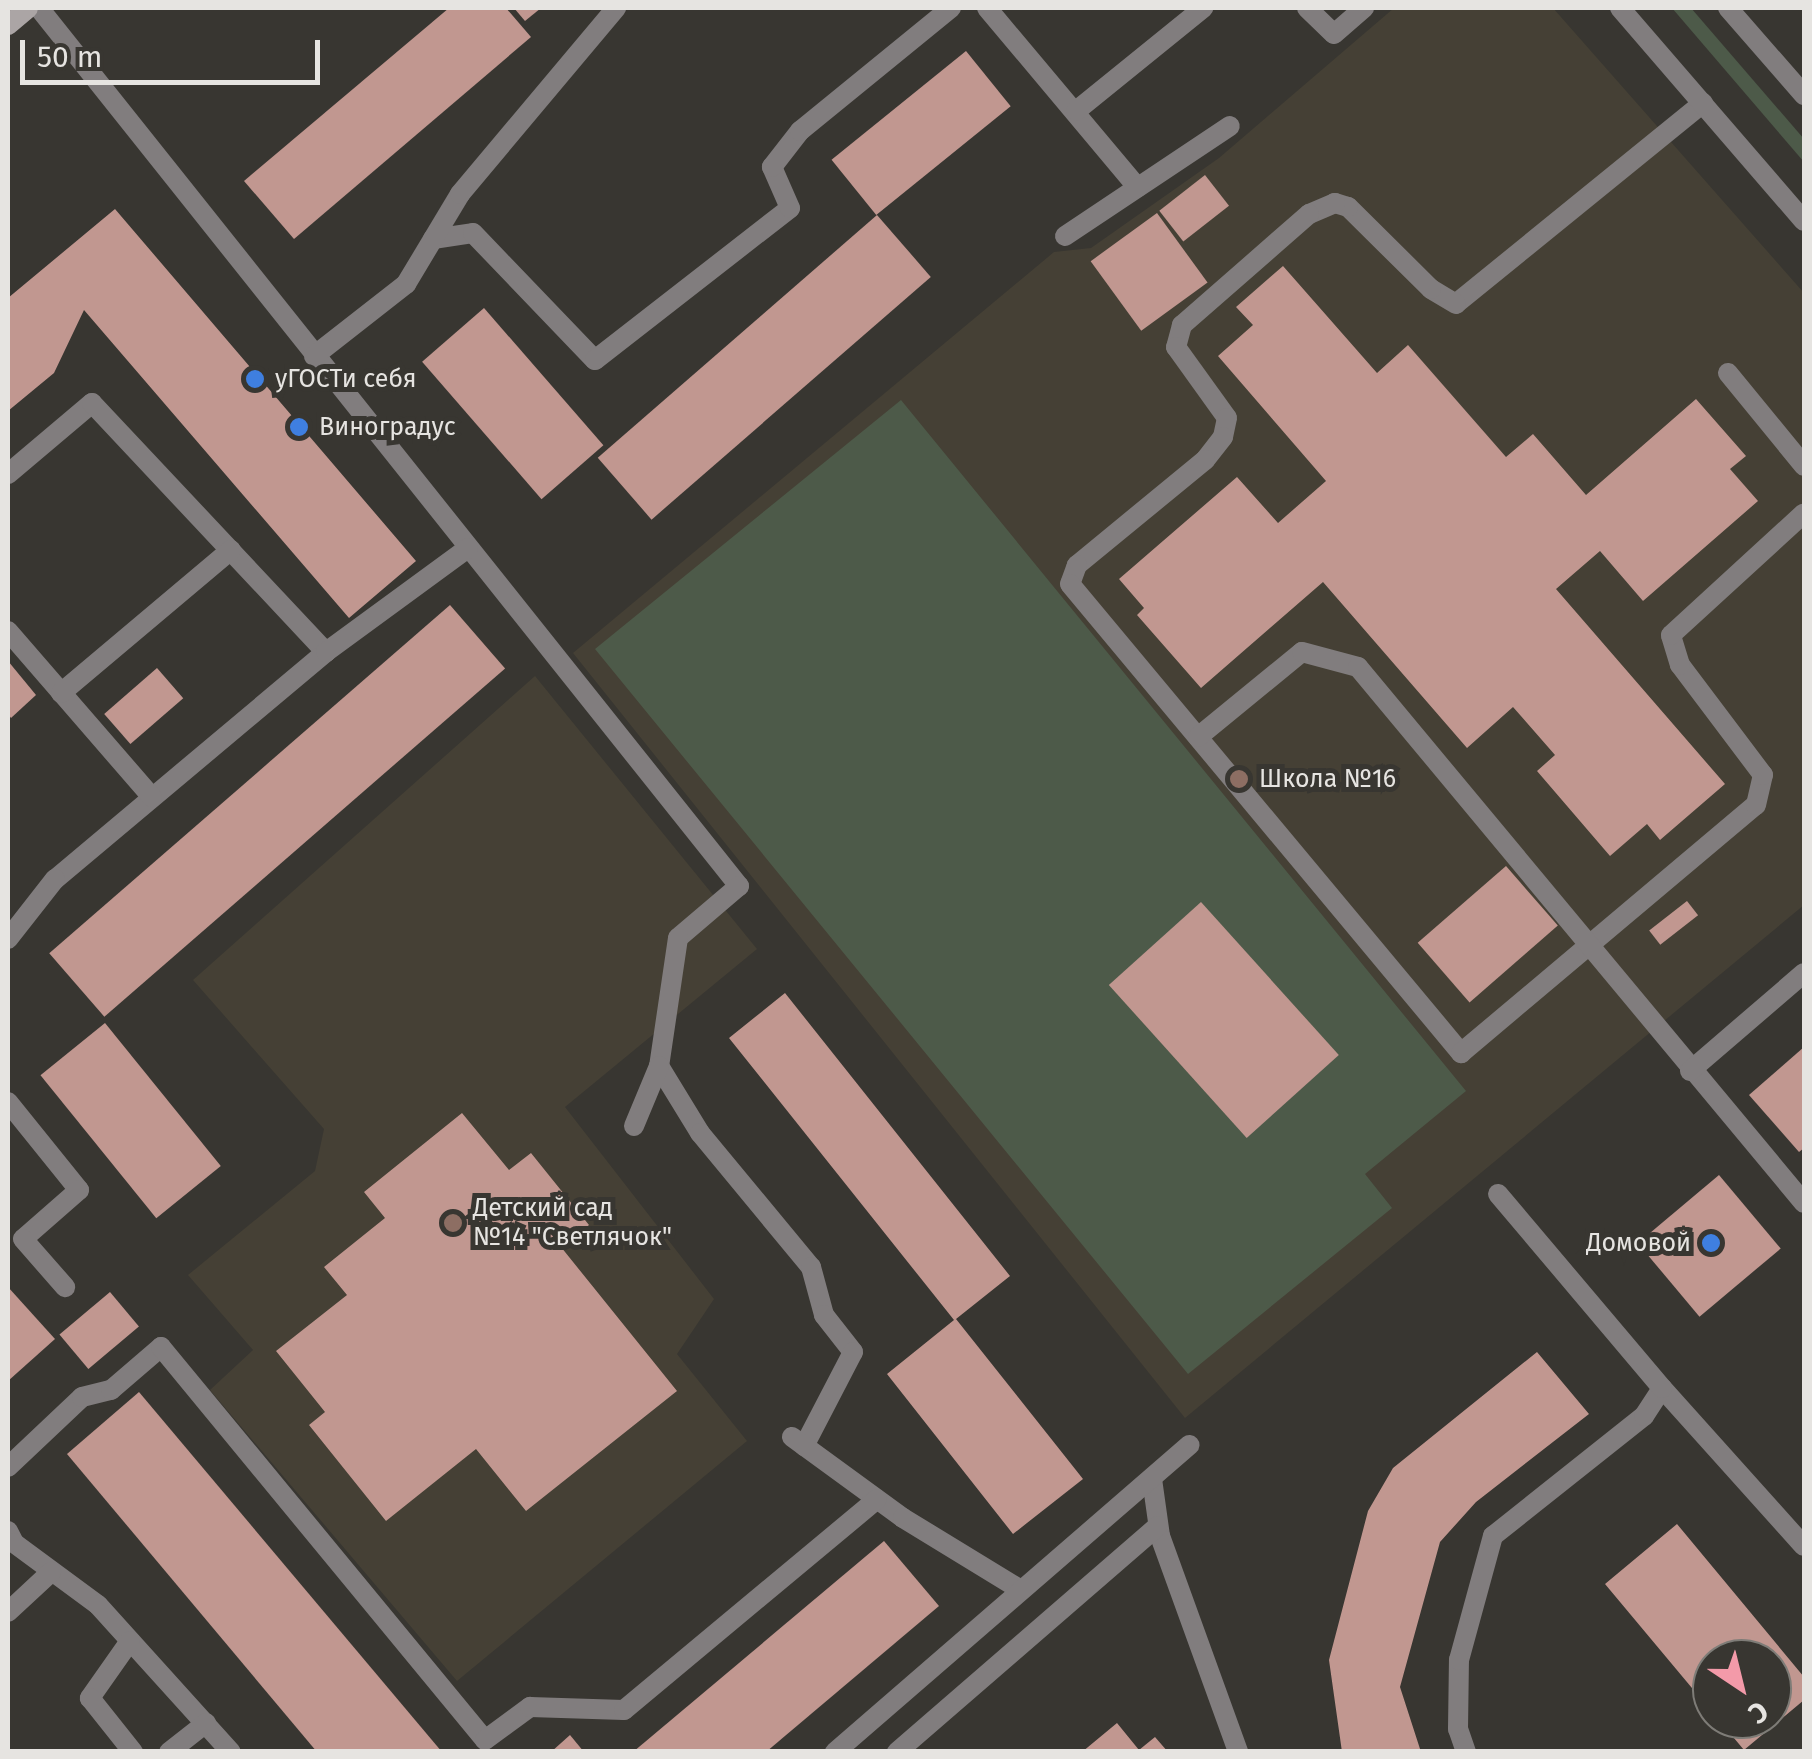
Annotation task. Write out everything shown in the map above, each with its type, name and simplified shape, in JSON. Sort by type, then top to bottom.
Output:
[{"type":"main road","points":[[8,25],[28,8]]},
{"type":"street","points":[[38,8],[740,886],[678,938],[659,1066],[634,1126]]},
{"type":"street","points":[[314,356],[406,284],[460,194],[616,8]]},
{"type":"street","points":[[433,239],[473,233],[595,360],[790,208],[772,167],[800,131],[952,8]]},
{"type":"street","points":[[987,8],[1138,187]]},
{"type":"street","points":[[1076,112],[1203,8]]},
{"type":"street","points":[[1306,8],[1334,34],[1364,8]]},
{"type":"street","points":[[1620,8],[1804,220]]},
{"type":"street","points":[[1728,8],[1804,95]]},
{"type":"street","points":[[1703,103],[1456,304],[1431,290],[1366,219],[1334,203],[1309,214],[1182,325],[1176,348],[1227,418],[1223,437],[1205,460],[1078,565],[1070,584],[1461,1053],[1756,805],[1763,775],[1680,665],[1671,635],[1804,513]]},
{"type":"street","points":[[1065,236],[1230,126]]},
{"type":"street","points":[[1728,373],[1804,466]]},
{"type":"street","points":[[8,474],[92,403],[326,652]]},
{"type":"street","points":[[8,939],[55,879],[326,652],[468,548]]},
{"type":"street","points":[[62,693],[231,550]]},
{"type":"street","points":[[8,631],[152,797]]},
{"type":"street","points":[[1198,737],[1302,652],[1358,666],[1595,944],[1690,1071],[1804,1203]]},
{"type":"street","points":[[1690,1071],[1804,972]]},
{"type":"street","points":[[659,1066],[709,1145],[811,1266],[824,1315],[854,1352],[798,1442],[877,1499],[1021,1590]]},
{"type":"street","points":[[8,1102],[78,1190],[23,1239],[65,1287]]},
{"type":"street","points":[[1498,1194],[1662,1388],[1804,1546]]},
{"type":"street","points":[[8,1467],[82,1398],[111,1390],[161,1347],[485,1740],[530,1707],[624,1710],[877,1499]]},
{"type":"street","points":[[1466,1752],[1458,1729],[1459,1660],[1493,1536],[1644,1416],[1662,1388]]},
{"type":"street","points":[[835,1752],[1190,1445]]},
{"type":"street","points":[[1152,1479],[1158,1526],[1189,1605],[1206,1676],[1238,1752]]},
{"type":"street","points":[[897,1752],[1158,1526]]},
{"type":"street","points":[[8,1530],[51,1572],[98,1605],[230,1752]]},
{"type":"street","points":[[8,1612],[51,1572]]},
{"type":"street","points":[[130,1641],[90,1698],[132,1752]]},
{"type":"street","points":[[170,1752],[206,1723]]},
{"type":"shaded area","name":"Школа №16","points":[[1394,8],[1553,8],[1804,293],[1804,905],[1185,1418],[573,653],[1054,252],[1091,248],[1219,158]]},
{"type":"shaded area","name":"Детский сад №14 \"Светлячок\"","points":[[535,676],[757,949],[565,1107],[714,1299],[677,1354],[747,1441],[457,1681],[210,1390],[253,1350],[188,1275],[315,1171],[324,1129],[193,980]]},
{"type":"green space","points":[[1672,8],[1691,8],[1804,139],[1804,162]]},
{"type":"green space","points":[[901,400],[1466,1091],[1365,1174],[1392,1208],[1188,1374],[595,649]]},
{"type":"building","points":[[449,8],[506,8],[531,37],[294,239],[244,181]]},
{"type":"building","points":[[514,8],[541,8],[525,21]]},
{"type":"building","points":[[966,51],[1011,106],[876,215],[832,160]]},
{"type":"building","points":[[1205,175],[1229,206],[1183,241],[1159,211]]},
{"type":"building","points":[[115,209],[416,561],[349,618],[84,310],[54,373],[8,411],[8,298]]},
{"type":"building","points":[[1157,213],[1208,283],[1141,331],[1091,261]]},
{"type":"building","points":[[877,215],[931,277],[652,520],[598,458]]},
{"type":"building","name":"Школа №16","points":[[1283,266],[1377,373],[1408,345],[1506,457],[1533,434],[1586,495],[1696,399],[1746,456],[1730,469],[1758,501],[1643,601],[1600,551],[1556,589],[1725,784],[1660,840],[1647,824],[1610,856],[1537,771],[1555,755],[1513,707],[1467,748],[1323,582],[1201,688],[1137,615],[1144,608],[1119,579],[1237,477],[1278,523],[1326,481],[1218,356],[1253,325],[1236,307]]},
{"type":"building","points":[[484,308],[603,445],[542,499],[422,362]]},
{"type":"building","points":[[450,605],[505,668],[104,1017],[49,953]]},
{"type":"building","points":[[8,661],[36,695],[11,718],[8,714]]},
{"type":"building","points":[[157,668],[183,698],[130,744],[104,714]]},
{"type":"building","points":[[1506,866],[1558,926],[1470,1002],[1418,943]]},
{"type":"building","points":[[1687,901],[1698,915],[1660,945],[1649,931]]},
{"type":"building","points":[[1201,902],[1339,1055],[1247,1138],[1109,985]]},
{"type":"building","points":[[785,993],[1010,1276],[956,1319],[1083,1479],[1013,1534],[887,1374],[954,1320],[729,1038]]},
{"type":"building","points":[[105,1023],[221,1166],[156,1218],[40,1075]]},
{"type":"building","points":[[1804,1047],[1804,1148],[1799,1152],[1749,1095]]},
{"type":"building","points":[[462,1113],[509,1170],[531,1153],[589,1225],[561,1247],[677,1391],[526,1511],[476,1449],[386,1521],[309,1425],[325,1412],[276,1351],[347,1295],[324,1267],[385,1218],[364,1192]]},
{"type":"building","points":[[1719,1175],[1781,1249],[1700,1317],[1638,1243]]},
{"type":"building","points":[[8,1287],[55,1339],[8,1381]]},
{"type":"building","points":[[110,1292],[139,1326],[88,1369],[59,1334]]},
{"type":"building","points":[[1537,1352],[1589,1414],[1476,1502],[1440,1542],[1400,1687],[1421,1752],[1342,1752],[1329,1660],[1368,1511],[1393,1468]]},
{"type":"building","points":[[139,1392],[442,1752],[317,1752],[67,1454]]},
{"type":"building","points":[[1677,1524],[1772,1639],[1692,1639],[1692,1688],[1605,1584]]},
{"type":"building","points":[[884,1541],[939,1606],[766,1752],[633,1752]]},
{"type":"building","points":[[1792,1663],[1804,1677],[1804,1700],[1792,1710]]},
{"type":"building","points":[[1117,1723],[1139,1750],[1155,1737],[1168,1752],[1082,1752]]},
{"type":"building","points":[[570,1735],[584,1752],[551,1752]]},
{"type":"building","points":[[1735,1739],[1757,1739],[1744,1750]]},
{"type":"place","name":"уГОСТи себя","points":[[255,379]]},
{"type":"place","name":"Виноградус","points":[[299,427]]},
{"type":"place","name":"Школа №16","points":[[1239,779]]},
{"type":"place","name":"Детский сад №14 \"Светлячок\"","points":[[453,1223]]},
{"type":"place","name":"Домовой","points":[[1711,1243]]}]
